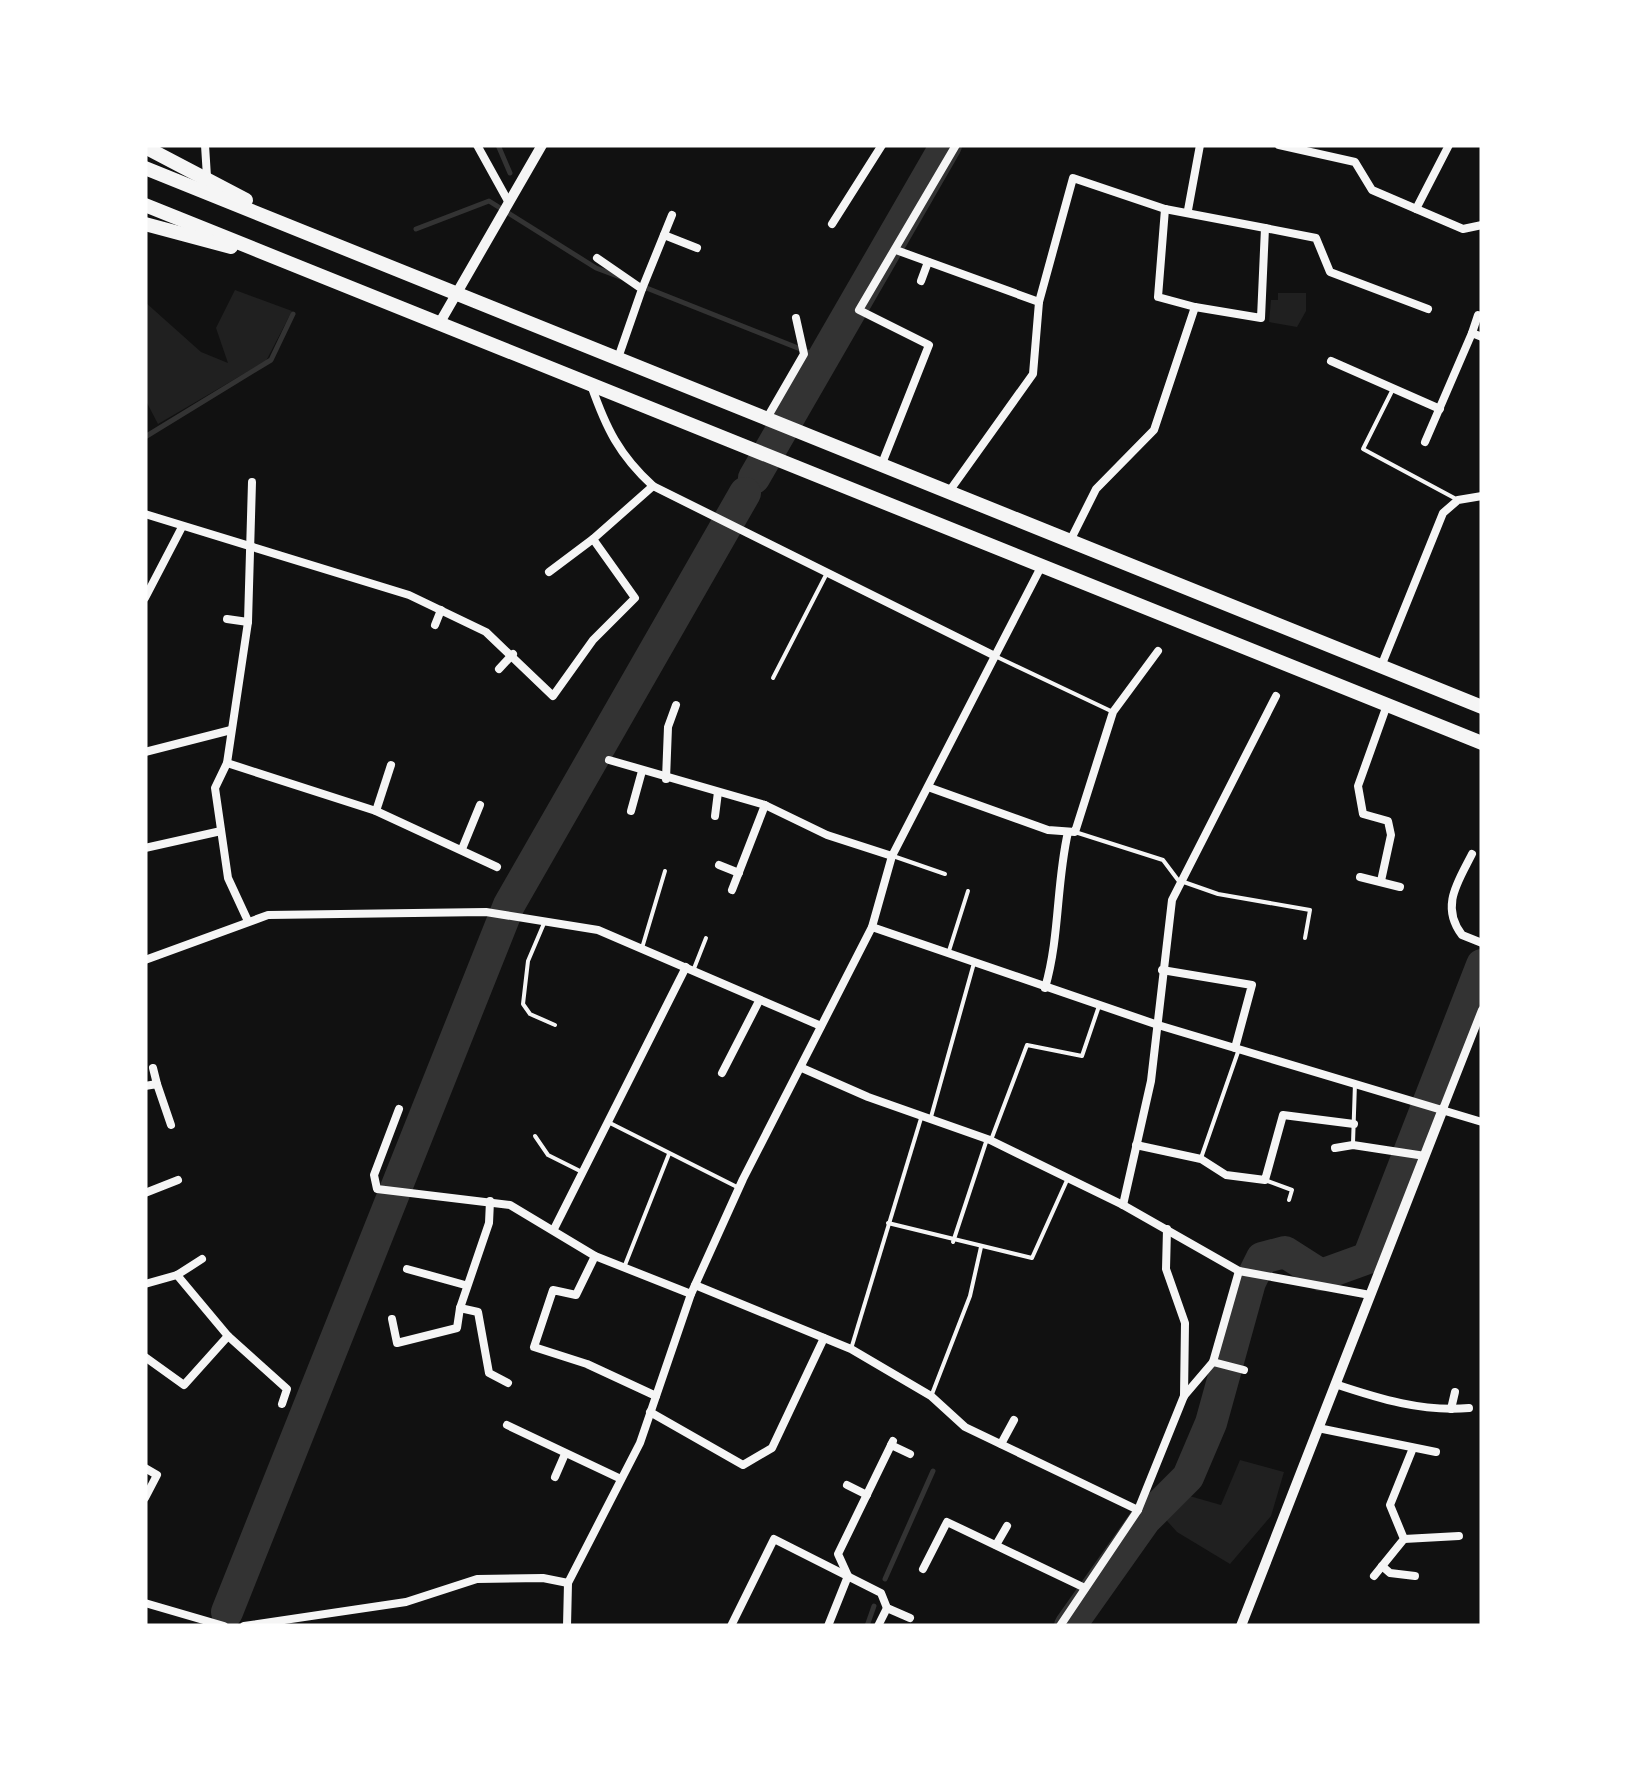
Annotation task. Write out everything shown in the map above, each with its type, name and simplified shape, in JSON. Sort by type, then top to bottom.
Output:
[{"type":"highway","points":[[145,147],[288,224]]},
{"type":"highway","points":[[145,168],[1482,707]]},
{"type":"highway","points":[[145,205],[1482,742]]},
{"type":"highway","points":[[145,224],[290,262]]},
{"type":"street","points":[[205,145],[206,177]]},
{"type":"street","points":[[477,145],[508,202]]},
{"type":"street","points":[[439,324],[542,145]]},
{"type":"street","points":[[832,224],[882,145]]},
{"type":"street","points":[[881,467],[929,345],[859,310],[956,145]]},
{"type":"street","points":[[1188,210],[1200,145]]},
{"type":"street","points":[[1280,145],[1318,150],[1354,162],[1372,190],[1462,229],[1482,225]]},
{"type":"street","points":[[1416,209],[1449,145]]},
{"type":"street","points":[[948,493],[1033,374],[1040,302],[1073,178],[1166,209],[1188,210],[1316,238],[1330,272],[1428,309]]},
{"type":"street","points":[[1166,209],[1158,297],[1195,308],[1261,318],[1265,228]]},
{"type":"street","points":[[618,358],[672,215]]},
{"type":"street","points":[[664,235],[697,248]]},
{"type":"street","points":[[896,250],[1040,302]]},
{"type":"street","points":[[597,258],[642,289]]},
{"type":"street","points":[[921,281],[928,262]]},
{"type":"street","points":[[1069,543],[1096,489],[1154,430],[1195,308]]},
{"type":"street","points":[[1425,442],[1478,315]]},
{"type":"street","points":[[769,421],[804,354],[796,318]]},
{"type":"street","points":[[1472,333],[1482,337]]},
{"type":"street","points":[[1331,361],[1440,408]]},
{"type":"street","points":[[591,384],[609,436],[626,462],[652,486],[996,656]]},
{"type":"street","points":[[247,919],[228,878],[215,788],[227,763],[248,622],[252,482]]},
{"type":"street","points":[[549,572],[593,540],[652,486]]},
{"type":"street","points":[[1382,664],[1443,513],[1458,500],[1482,496]]},
{"type":"street","points":[[145,514],[409,594],[486,632],[513,654],[552,696]]},
{"type":"street","points":[[145,598],[182,526]]},
{"type":"street","points":[[544,704],[592,640],[636,598],[593,540]]},
{"type":"street","points":[[567,1626],[568,1583],[650,1412],[693,1290],[739,1188],[872,927],[892,856],[1041,566]]},
{"type":"street","points":[[435,625],[441,610]]},
{"type":"street","points":[[227,619],[248,622]]},
{"type":"street","points":[[1045,988],[1059,922],[1057,888],[1072,832],[1113,712],[1158,652]]},
{"type":"street","points":[[499,669],[513,654]]},
{"type":"street","points":[[1123,1204],[1152,1081],[1162,970],[1178,880],[1237,780],[1276,696]]},
{"type":"street","points":[[666,779],[668,728],[676,704]]},
{"type":"street","points":[[1381,882],[1391,835],[1388,821],[1364,814],[1358,786],[1387,704]]},
{"type":"street","points":[[145,752],[231,730]]},
{"type":"street","points":[[609,760],[765,806],[827,835],[892,856]]},
{"type":"street","points":[[227,763],[376,811],[497,867]]},
{"type":"street","points":[[376,811],[391,765]]},
{"type":"street","points":[[631,811],[642,771]]},
{"type":"street","points":[[928,787],[1048,830],[1072,832]]},
{"type":"street","points":[[715,816],[718,792]]},
{"type":"street","points":[[462,849],[480,805]]},
{"type":"street","points":[[732,890],[765,806]]},
{"type":"street","points":[[145,848],[221,831]]},
{"type":"street","points":[[1472,854],[1452,897],[1450,915],[1462,936],[1482,943]]},
{"type":"street","points":[[720,865],[739,873]]},
{"type":"street","points":[[1360,876],[1400,887]]},
{"type":"street","points":[[145,960],[247,919],[268,915],[486,912],[598,930],[821,1026]]},
{"type":"street","points":[[872,927],[1158,1026],[1482,1122]]},
{"type":"street","points":[[554,1229],[606,1120],[689,969]]},
{"type":"street","points":[[1162,970],[1252,985],[1237,1049]]},
{"type":"street","points":[[722,1072],[759,1001]]},
{"type":"street","points":[[1241,1626],[1482,1010]]},
{"type":"street","points":[[154,1068],[172,1125]]},
{"type":"street","points":[[802,1068],[989,1140],[1123,1204],[1239,1271],[1370,1295]]},
{"type":"street","points":[[145,1086],[156,1084]]},
{"type":"street","points":[[400,1109],[374,1175],[377,1190],[510,1205],[594,1256],[851,1349],[931,1396],[966,1426],[1138,1510]]},
{"type":"street","points":[[1136,1145],[1201,1158],[1226,1175],[1264,1180],[1283,1115],[1354,1124]]},
{"type":"street","points":[[1335,1148],[1353,1144],[1424,1156]]},
{"type":"street","points":[[145,1193],[178,1180]]},
{"type":"street","points":[[392,1319],[397,1343],[457,1328],[464,1286],[489,1223],[490,1201]]},
{"type":"street","points":[[1166,1230],[1166,1268],[1184,1323],[1184,1396]]},
{"type":"street","points":[[594,1256],[576,1295],[552,1290],[534,1346],[588,1364],[656,1396]]},
{"type":"street","points":[[145,1284],[177,1274],[202,1259]]},
{"type":"street","points":[[407,1269],[464,1286]]},
{"type":"street","points":[[1060,1626],[1138,1510],[1184,1396],[1213,1362],[1239,1271]]},
{"type":"street","points":[[177,1274],[228,1336],[288,1389],[282,1404]]},
{"type":"street","points":[[460,1308],[478,1312],[489,1373],[508,1383]]},
{"type":"street","points":[[145,1357],[184,1385],[228,1336]]},
{"type":"street","points":[[650,1412],[743,1465],[760,1458],[772,1448],[824,1338]]},
{"type":"street","points":[[1213,1362],[1244,1370]]},
{"type":"street","points":[[1335,1384],[1385,1401],[1469,1408]]},
{"type":"street","points":[[1452,1409],[1455,1392]]},
{"type":"street","points":[[1001,1444],[1014,1420]]},
{"type":"street","points":[[507,1426],[620,1479]]},
{"type":"street","points":[[1318,1428],[1436,1452]]},
{"type":"street","points":[[828,1626],[848,1576],[838,1554],[866,1495],[892,1444],[910,1454]]},
{"type":"street","points":[[1404,1539],[1390,1505],[1413,1448]]},
{"type":"street","points":[[555,1476],[565,1454]]},
{"type":"street","points":[[145,1468],[157,1475],[145,1498]]},
{"type":"street","points":[[847,1486],[866,1495]]},
{"type":"street","points":[[923,1569],[947,1522],[1085,1588]]},
{"type":"street","points":[[996,1545],[1007,1526]]},
{"type":"street","points":[[1374,1576],[1404,1539],[1459,1536]]},
{"type":"street","points":[[745,1626],[732,1623],[774,1540],[881,1593],[887,1608],[910,1618]]},
{"type":"street","points":[[1382,1566],[1390,1572],[1415,1576]]},
{"type":"street","points":[[244,1626],[406,1602],[477,1580],[543,1578],[568,1583]]},
{"type":"street","points":[[145,1603],[224,1626]]},
{"type":"street","points":[[878,1626],[887,1608]]},
{"type":"lane","points":[[1392,389],[1363,449],[1458,500]]},
{"type":"lane","points":[[772,678],[827,573]]},
{"type":"lane","points":[[996,656],[1113,712]]},
{"type":"lane","points":[[1072,832],[1163,860],[1178,880],[1218,894],[1310,910],[1305,938]]},
{"type":"lane","points":[[892,856],[945,874]]},
{"type":"lane","points":[[642,948],[665,872]]},
{"type":"lane","points":[[948,954],[968,892]]},
{"type":"lane","points":[[545,921],[528,961],[523,1004],[530,1014],[555,1025]]},
{"type":"lane","points":[[689,969],[706,938]]},
{"type":"lane","points":[[851,1349],[974,963]]},
{"type":"lane","points":[[953,1242],[1028,1046],[1082,1056],[1099,1006]]},
{"type":"lane","points":[[1201,1158],[1237,1049]]},
{"type":"lane","points":[[1353,1144],[1355,1083]]},
{"type":"lane","points":[[606,1120],[739,1188]]},
{"type":"lane","points":[[535,1136],[548,1155],[580,1171]]},
{"type":"lane","points":[[625,1265],[669,1154]]},
{"type":"lane","points":[[888,1224],[1032,1258],[1068,1178]]},
{"type":"lane","points":[[1264,1180],[1292,1190],[1289,1200]]},
{"type":"lane","points":[[931,1396],[970,1296],[981,1248]]},
{"type":"shaded area","points":[[235,290],[292,311],[266,361],[158,424],[145,399],[145,302],[201,352],[228,363],[216,328]]},
{"type":"shaded area","points":[[1278,293],[1306,293],[1306,311],[1297,327],[1269,322],[1271,300],[1278,300]]},
{"type":"shaded area","points":[[1240,1460],[1284,1472],[1271,1516],[1230,1564],[1177,1532],[1159,1512],[1172,1491],[1221,1505]]},
{"type":"waterway","points":[[498,145],[510,173]]},
{"type":"waterway","points":[[754,478],[946,145]]},
{"type":"waterway","points":[[416,229],[489,201],[596,268],[620,277]]},
{"type":"waterway","points":[[644,287],[823,358]]},
{"type":"waterway","points":[[145,437],[271,360],[293,314]]},
{"type":"waterway","points":[[227,1612],[509,905],[745,493]]},
{"type":"waterway","points":[[1070,1626],[1145,1520],[1188,1477],[1211,1423],[1250,1282],[1262,1258],[1285,1252],[1321,1275],[1368,1258],[1482,965]]},
{"type":"waterway","points":[[885,1579],[933,1471]]},
{"type":"waterway","points":[[867,1626],[874,1606]]}]
